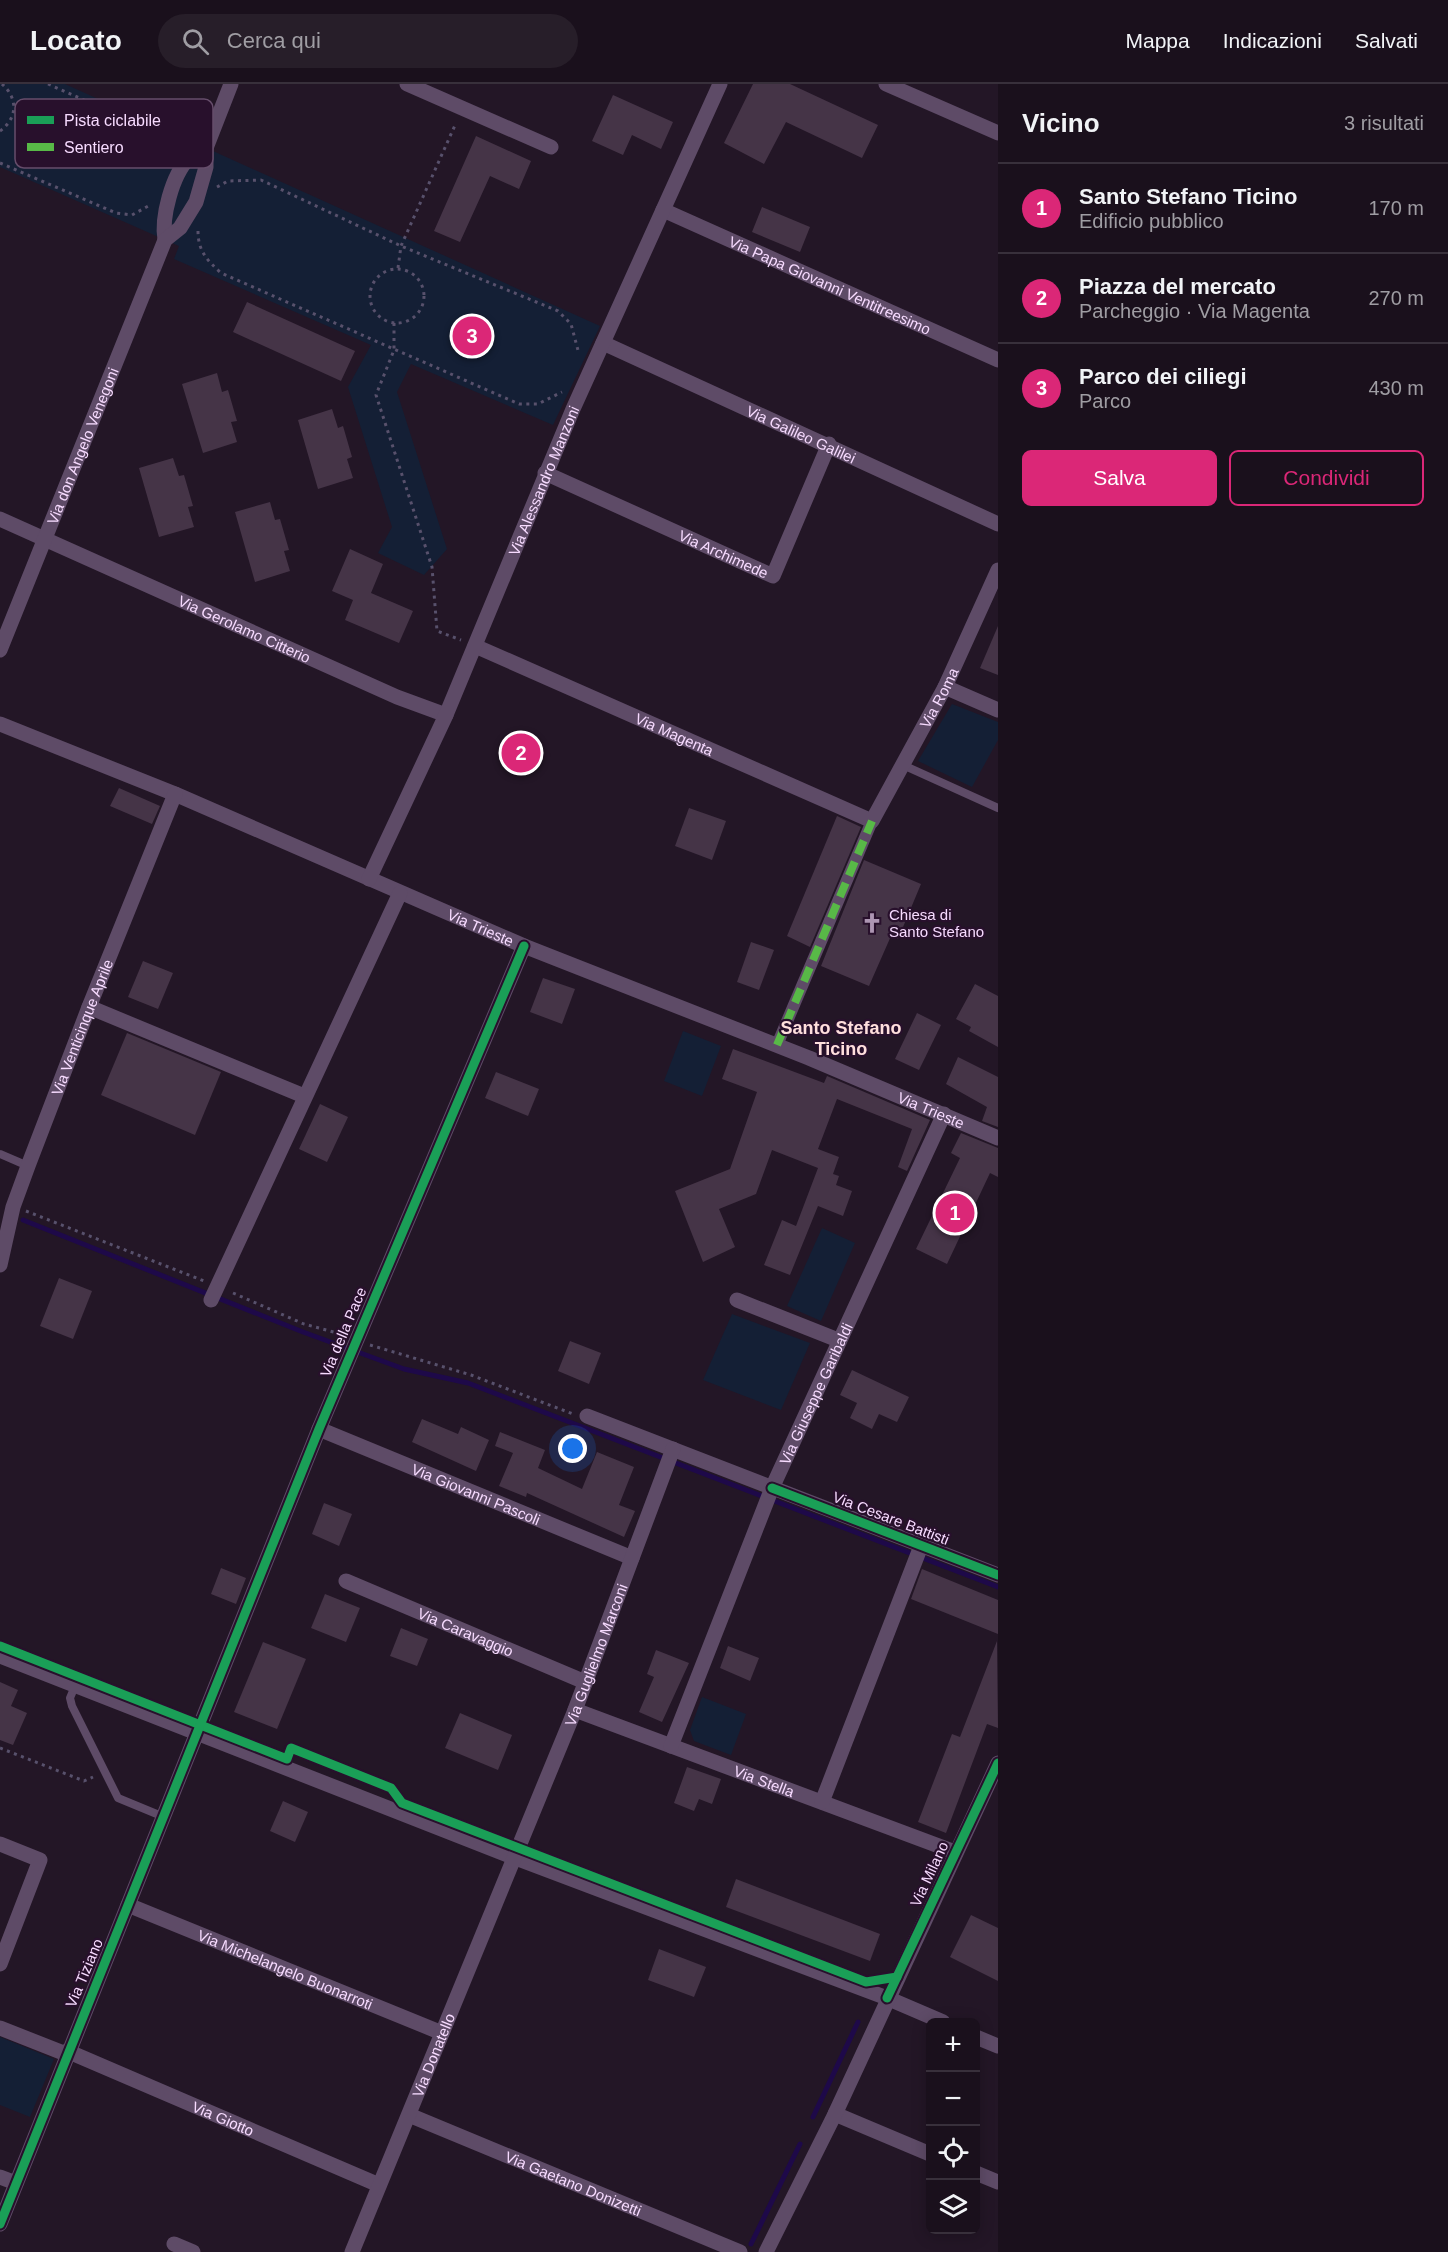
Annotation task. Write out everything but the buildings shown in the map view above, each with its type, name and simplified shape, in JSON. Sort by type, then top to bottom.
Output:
[{"type":"street","name":"Via don Angelo Venegoni","points":[[213,130],[231,84]]},
{"type":"street","points":[[407,84],[551,147]]},
{"type":"street","name":"Via Alessandro Manzoni","points":[[369,879],[446,715],[545,473],[720,84]]},
{"type":"street","points":[[886,84],[998,133]]},
{"type":"street","name":"Via don Angelo Venegoni","points":[[165,240],[162,226],[173,189],[184,168]]},
{"type":"street","name":"Via don Angelo Venegoni","points":[[0,650],[165,240],[180,228],[196,202],[206,168]]},
{"type":"street","name":"Via Papa Giovanni Ventitreesimo","points":[[663,210],[998,360]]},
{"type":"street","name":"Via Galileo Galilei","points":[[603,343],[829,444],[998,524]]},
{"type":"street","name":"Via Archimede","points":[[545,473],[773,576],[829,444]]},
{"type":"street","name":"Via Gerolamo Citterio","points":[[0,519],[397,697],[446,715]]},
{"type":"street","name":"Via Roma","points":[[872,821],[945,687],[998,570]]},
{"type":"street","name":"Via Magenta","points":[[475,646],[872,821]]},
{"type":"street","points":[[945,687],[998,710]]},
{"type":"street","name":"Via Trieste","points":[[0,724],[175,794],[524,946],[777,1045],[998,1138]]},
{"type":"street","name":"Via Venticinque Aprile","points":[[0,1265],[9,1213],[88,1007],[175,794]]},
{"type":"street","points":[[777,1045],[872,821]]},
{"type":"street","points":[[215,1292],[400,893]]},
{"type":"street","name":"Via della Pace","points":[[198,1734],[319,1429],[524,946]]},
{"type":"street","points":[[88,1007],[304,1096]]},
{"type":"street","name":"Via Giuseppe Garibaldi","points":[[671,1746],[770,1495],[838,1340],[944,1114]]},
{"type":"street","points":[[737,1300],[838,1340]]},
{"type":"street","name":"Via Cesare Battisti","points":[[587,1416],[770,1495],[918,1553],[998,1575]]},
{"type":"street","name":"Via Giovanni Pascoli","points":[[319,1429],[632,1558]]},
{"type":"street","name":"Via Guglielmo Marconi","points":[[513,1857],[575,1710],[672,1451]]},
{"type":"street","points":[[822,1802],[918,1553]]},
{"type":"street","name":"Via Caravaggio","points":[[346,1581],[585,1682]]},
{"type":"street","points":[[0,1656],[513,1857],[887,1998],[934,2018]]},
{"type":"street","name":"Via Stella","points":[[575,1710],[955,1852]]},
{"type":"street","name":"Via Tiziano","points":[[0,2224],[67,2053],[198,1734]]},
{"type":"street","name":"Via Milano","points":[[766,2252],[835,2114],[998,1763]]},
{"type":"street","points":[[0,1844],[40,1860],[0,1964]]},
{"type":"street","name":"Via Donatello","points":[[352,2252],[513,1857]]},
{"type":"street","name":"Via Michelangelo Buonarroti","points":[[128,1905],[442,2032]]},
{"type":"street","name":"Via Giotto","points":[[0,2028],[67,2053],[379,2185]]},
{"type":"street","points":[[980,2039],[998,2046]]},
{"type":"street","points":[[835,2114],[926,2152]]},
{"type":"street","name":"Via Gaetano Donizetti","points":[[409,2115],[740,2252]]},
{"type":"street","points":[[980,2175],[998,2182]]},
{"type":"street","points":[[0,2177],[16,2183]]},
{"type":"street","points":[[174,2244],[193,2252]]},
{"type":"lane","points":[[903,765],[998,808]]},
{"type":"lane","points":[[0,1154],[28,1166]]},
{"type":"lane","points":[[75,1686],[70,1698],[72,1706],[118,1798],[164,1817]]},
{"type":"path","points":[[0,131],[12,118],[15,108],[9,90],[2,84]]},
{"type":"path","points":[[48,84],[82,99]]},
{"type":"path","points":[[398,268],[401,246],[462,108]]},
{"type":"path","points":[[0,163],[116,213],[132,215],[157,200]]},
{"type":"path","points":[[214,189],[228,181],[261,180],[401,246],[558,310],[571,324],[577,340],[578,375],[587,380]]},
{"type":"path","points":[[198,228],[198,244],[206,259],[221,273],[394,350],[519,404],[538,404],[566,388]]},
{"type":"path","points":[[398,268],[416,275],[424,292],[424,301],[414,318],[394,323],[377,315],[369,300],[370,290],[380,274],[398,268]]},
{"type":"path","points":[[394,323],[394,350],[376,395],[432,567],[437,631],[475,646]]},
{"type":"path","points":[[9,1213],[304,1324],[354,1346],[471,1375],[578,1416],[587,1416]]},
{"type":"path","points":[[0,1748],[84,1781],[103,1771]]},
{"type":"shaded area","points":[[0,84],[65,84],[98,99],[15,99],[15,168],[213,168],[213,151],[600,326],[553,425],[411,364],[397,392],[447,549],[424,575],[378,553],[392,527],[348,387],[371,345],[174,259],[179,246],[0,167]]},
{"type":"shaded area","points":[[952,704],[998,722],[998,740],[972,787],[918,761]]},
{"type":"shaded area","points":[[683,1031],[721,1046],[702,1096],[664,1081]]},
{"type":"shaded area","points":[[822,1228],[855,1243],[821,1321],[787,1306]]},
{"type":"shaded area","points":[[732,1314],[810,1343],[781,1410],[703,1380]]},
{"type":"shaded area","points":[[702,1697],[746,1714],[731,1755],[694,1741],[690,1730]]},
{"type":"shaded area","points":[[0,2037],[54,2059],[30,2117],[0,2105]]},
{"type":"waterway","points":[[23,1220],[303,1332],[404,1369],[468,1383],[998,1587]]},
{"type":"waterway","points":[[813,2117],[858,2022]]},
{"type":"waterway","points":[[751,2244],[800,2144]]},
{"type":"marked path","points":[[777,1045],[872,821]]},
{"type":"cycle path","points":[[0,2224],[319,1429],[524,946]]},
{"type":"cycle path","points":[[772,1488],[998,1575]]},
{"type":"cycle path","points":[[0,1646],[287,1759],[291,1748],[391,1788],[402,1803],[866,1982],[897,1977]]},
{"type":"cycle path","points":[[887,1998],[998,1763]]},
{"type":"place","name":"Parco dei ciliegi","points":[[472,336]]},
{"type":"place","name":"Piazza del mercato","points":[[521,753]]},
{"type":"place","name":"Chiesa di Santo Stefano","points":[[872,923]]},
{"type":"place","name":"Santo Stefano Ticino","points":[[955,1213]]},
{"type":"district","name":"Santo Stefano Ticino","points":[[841,1038]]}]
